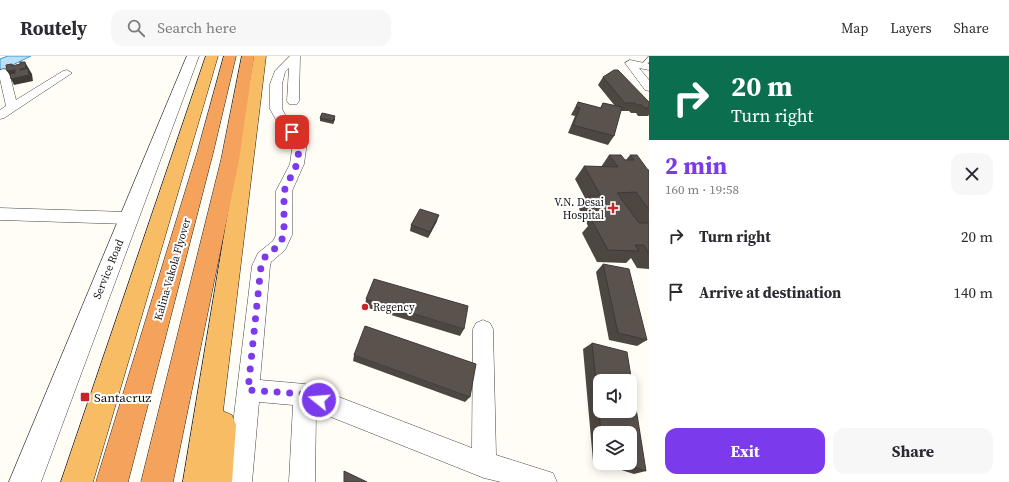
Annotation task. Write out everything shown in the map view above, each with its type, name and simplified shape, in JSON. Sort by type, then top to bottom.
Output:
[{"type":"highway","points":[[77,482],[212,56]]},
{"type":"highway","name":"Kalina-Vakola Flyover","points":[[112,482],[205,153],[230,56]]},
{"type":"highway","points":[[157,482],[230,160],[248,56]]},
{"type":"highway","points":[[200,482],[260,56]]},
{"type":"highway","points":[[216,482],[266,56]]},
{"type":"street","name":"Service Road","points":[[25,482],[193,56]]},
{"type":"street","points":[[293,101],[295,56]]},
{"type":"street","points":[[239,482],[261,266],[264,258],[279,245],[284,235],[284,191],[297,164],[300,142],[283,122],[276,109],[276,84],[280,71],[295,56]]},
{"type":"street","points":[[619,56],[630,63],[649,88]]},
{"type":"street","points":[[630,63],[647,64]]},
{"type":"street","points":[[7,102],[2,73],[17,66]]},
{"type":"street","points":[[7,102],[67,73]]},
{"type":"street","points":[[0,115],[7,102],[35,82]]},
{"type":"street","points":[[0,214],[128,218]]},
{"type":"street","points":[[483,329],[484,465]]},
{"type":"street","points":[[248,390],[305,394],[512,477],[544,482]]},
{"type":"street","points":[[302,482],[305,394]]},
{"type":"water","points":[[8,56],[31,56],[0,71],[0,59]]},
{"type":"building","points":[[20,62],[25,62],[26,68],[20,70],[28,68],[29,75],[11,79],[10,74],[15,73],[15,70],[7,71],[6,65],[12,64],[12,66],[20,64]]},
{"type":"building","points":[[614,70],[618,70],[649,102],[649,108],[644,108],[642,105],[636,105],[635,103],[625,103],[603,77]]},
{"type":"building","points":[[578,102],[601,108],[603,103],[622,107],[614,136],[573,125],[580,108],[576,107]]},
{"type":"building","points":[[322,113],[335,116],[333,121],[320,118]]},
{"type":"building","points":[[609,155],[621,155],[625,160],[634,160],[630,155],[637,155],[649,170],[649,210],[636,192],[617,193],[639,223],[649,223],[649,254],[644,245],[635,245],[639,251],[608,250],[592,221],[603,221],[589,196],[601,196],[584,166],[618,167]]},
{"type":"building","points":[[420,209],[439,215],[430,232],[411,225]]},
{"type":"building","points":[[603,264],[629,269],[647,340],[618,333]]},
{"type":"building","points":[[374,279],[468,306],[464,329],[366,299]]},
{"type":"building","points":[[365,326],[476,364],[470,397],[354,355]]},
{"type":"building","points":[[592,343],[627,352],[631,374],[595,374]]},
{"type":"building","points":[[637,415],[646,471],[637,468],[637,426],[600,426],[600,418],[637,418]]},
{"type":"building","points":[[344,471],[367,482],[344,482]]},
{"type":"place","name":"V.N. Desai Hospital","points":[[613,208]]},
{"type":"place","name":"Regency","points":[[365,307]]},
{"type":"place","name":"Santacruz","points":[[85,397]]},
{"type":"route","points":[[292,132],[300,142],[297,164],[284,191],[284,235],[279,245],[264,258],[261,266],[248,390],[305,394],[319,400]]}]
